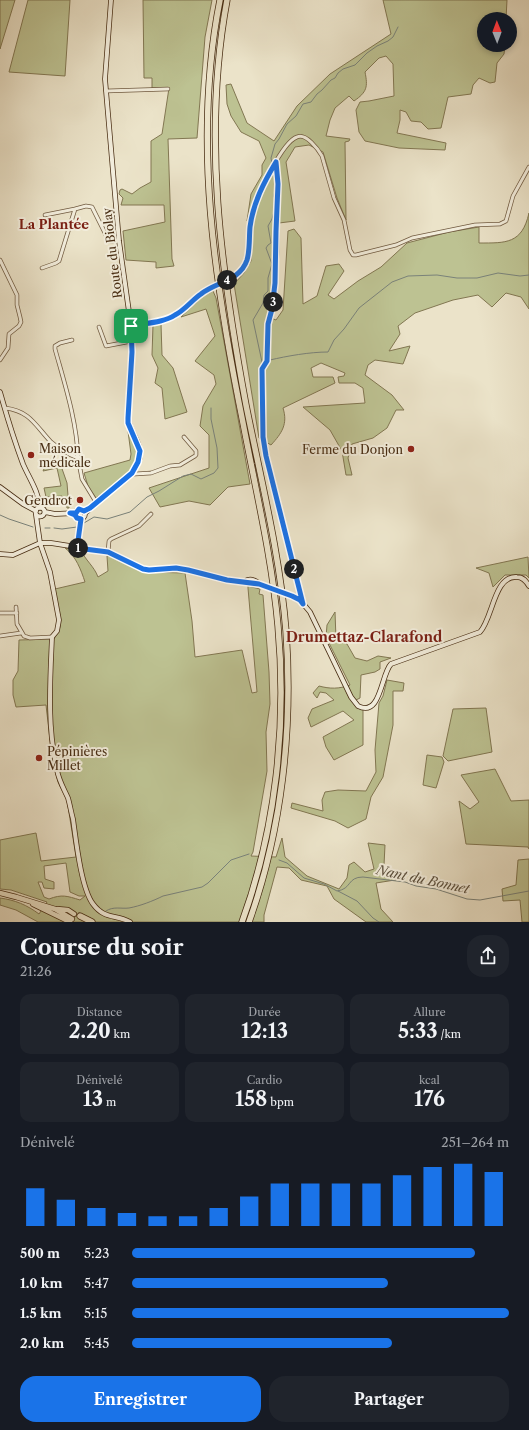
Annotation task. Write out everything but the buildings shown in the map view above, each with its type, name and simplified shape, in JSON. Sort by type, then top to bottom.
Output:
[{"type":"highway","points":[[220,0],[212,51],[208,108],[208,163],[212,231],[217,274],[229,347],[270,566],[276,609],[281,665],[281,716],[276,774],[267,830],[242,922]]},
{"type":"highway","points":[[227,0],[219,50],[215,104],[214,156],[218,220],[223,267],[233,332],[278,566],[284,610],[288,664],[288,717],[280,798],[265,867],[249,922]]},
{"type":"highway","points":[[237,922],[252,888]]},
{"type":"highway","points":[[76,919],[86,922]]},
{"type":"highway","points":[[76,919],[92,922]]},
{"type":"main road","points":[[0,893],[55,909],[68,910],[76,919]]},
{"type":"main road","points":[[21,898],[66,922]]},
{"type":"main road","points":[[59,918],[76,919]]},
{"type":"street","name":"Route du Biolay","points":[[85,512],[132,473],[138,462],[140,453],[128,418],[132,341],[131,326],[119,241],[105,79],[111,0]]},
{"type":"street","points":[[106,91],[168,89]]},
{"type":"street","points":[[131,326],[163,320],[175,316],[203,292],[234,277],[240,272],[247,260],[253,211],[262,187],[288,143],[296,137],[302,136],[306,138],[322,156],[334,198],[344,220],[350,250],[353,255],[396,245],[412,238],[475,225],[500,224],[506,221],[513,196],[529,167]]},
{"type":"street","points":[[276,162],[278,184],[275,283],[272,309],[268,324],[267,361],[262,369],[263,437],[266,456],[303,604]]},
{"type":"street","points":[[45,215],[86,206],[92,207],[108,238],[111,241],[119,241]]},
{"type":"street","points":[[42,268],[59,261],[75,209]]},
{"type":"street","points":[[0,260],[17,295],[17,305],[21,322],[19,326],[10,334],[8,348],[0,360]]},
{"type":"street","points":[[99,327],[106,346],[132,341]]},
{"type":"street","points":[[72,340],[60,343],[55,349],[71,412],[82,479],[94,504]]},
{"type":"street","points":[[0,392],[22,459],[40,502],[41,508],[38,525],[40,543],[50,572],[59,620],[57,631],[52,638],[49,689],[50,721],[54,756],[60,783],[70,806],[86,891],[90,900],[100,912],[110,917],[130,922]]},
{"type":"street","points":[[5,408],[17,411],[27,416],[37,425],[52,443],[78,458]]},
{"type":"street","points":[[132,473],[151,473],[170,466],[180,465],[195,456],[196,451],[184,437]]},
{"type":"street","points":[[0,487],[39,514],[70,513],[75,514],[77,518],[81,519]]},
{"type":"street","points":[[39,514],[41,508]]},
{"type":"street","points":[[75,514],[79,509],[85,512],[84,517],[81,519],[77,548]]},
{"type":"street","points":[[108,552],[109,541],[111,539],[139,526],[151,514]]},
{"type":"street","points":[[0,554],[13,555],[40,543],[50,543],[108,552],[143,569],[182,569],[227,580],[244,582],[248,579],[253,579],[259,584],[300,600],[312,615],[354,702],[358,707],[364,708],[372,705],[378,699],[386,672],[392,664],[479,632],[487,622],[499,589],[507,579],[520,577],[525,580],[529,586]]},
{"type":"street","points":[[16,607],[17,624],[24,636],[30,638],[52,638]]},
{"type":"street","points":[[0,613],[17,613]]},
{"type":"street","points":[[0,636],[21,633]]},
{"type":"green space","points":[[0,0],[15,0],[0,49]]},
{"type":"green space","points":[[28,0],[70,0],[65,76],[9,72]]},
{"type":"green space","points":[[143,0],[212,0],[205,37],[197,138],[168,139],[172,259],[174,266],[156,268],[156,262],[126,260],[123,231],[165,222],[164,205],[121,205],[123,198],[119,194],[120,190],[122,189],[132,194],[151,182],[151,141],[162,134],[169,88],[152,88],[152,78],[144,78]]},
{"type":"green space","points":[[383,0],[507,0],[506,12],[477,12],[477,52],[504,52],[497,63],[495,82],[490,83],[479,78],[473,85],[471,94],[448,97],[441,128],[428,129],[421,122],[411,121],[406,112],[400,110],[400,120],[397,133],[446,143],[445,150],[399,148],[365,141],[359,132],[356,110],[360,102],[394,96],[393,64],[386,56],[379,58],[365,72],[366,89],[362,95],[354,101],[349,96],[335,108],[326,136],[350,139],[349,141],[345,142],[346,220],[337,198],[323,152],[309,145],[295,147],[286,162],[295,221],[279,223],[279,252],[275,311],[271,318],[276,320],[283,310],[288,231],[294,229],[301,238],[303,304],[317,296],[326,266],[339,264],[344,271],[328,295],[334,299],[358,281],[381,267],[407,243],[449,232],[479,227],[479,243],[505,242],[512,240],[522,231],[529,213],[529,309],[521,297],[506,293],[492,307],[478,295],[453,300],[415,313],[398,326],[400,334],[389,351],[410,346],[403,364],[375,360],[368,365],[365,375],[392,395],[404,410],[396,410],[387,428],[373,438],[352,444],[348,458],[352,475],[346,475],[342,451],[330,430],[303,407],[365,403],[363,388],[355,383],[339,383],[338,377],[344,376],[345,373],[321,363],[311,368],[313,377],[333,377],[335,383],[283,408],[285,419],[283,428],[271,445],[259,438],[234,284],[244,273],[251,261],[253,224],[247,221],[251,194],[262,175],[262,165],[266,158],[259,141],[241,132],[231,116],[227,104],[226,85],[231,84],[247,123],[274,141],[297,106],[330,74],[391,34]]},
{"type":"green space","points":[[213,291],[216,298],[250,484],[228,487],[210,505],[189,501],[160,507],[149,488],[209,468],[209,435],[200,426],[203,406],[216,384],[214,375],[195,361],[215,336],[206,309],[181,317],[203,296]]},
{"type":"green space","points":[[161,324],[162,355],[173,368],[187,412],[165,419],[162,388],[155,383],[158,368],[152,355],[153,325]]},
{"type":"green space","points":[[130,430],[138,447],[138,453],[133,467],[122,479],[96,498],[88,486],[84,473],[130,460],[131,454],[128,431]]},
{"type":"green space","points":[[42,463],[60,463],[67,483],[69,508],[67,508],[66,502],[62,496],[46,497],[44,488],[61,486],[57,468],[43,471],[45,467]]},
{"type":"green space","points":[[65,548],[81,550],[98,577],[108,571],[107,556],[112,556],[147,572],[185,573],[192,621],[195,657],[242,650],[252,693],[257,692],[248,586],[260,589],[259,594],[263,595],[270,704],[266,732],[267,771],[253,852],[251,856],[276,857],[282,838],[285,857],[307,876],[339,889],[347,878],[349,865],[354,862],[365,872],[374,869],[368,843],[385,845],[384,865],[401,879],[376,883],[381,909],[393,922],[366,922],[334,899],[327,886],[301,880],[289,868],[277,867],[264,915],[264,922],[38,922],[16,910],[0,905],[0,898],[11,900],[30,908],[39,914],[47,902],[11,890],[0,889],[0,840],[36,833],[41,861],[76,857],[67,800],[58,782],[52,757],[46,705],[16,707],[13,695],[13,680],[18,671],[19,640],[54,639],[60,627],[55,589],[85,582],[78,564],[69,551]],"holes":[[[66,863],[70,892],[79,896],[85,896],[80,900],[64,896],[49,899],[44,897],[38,882],[42,882],[44,888],[54,889],[54,882],[45,879],[44,866]]]},
{"type":"green space","points":[[528,557],[529,578],[526,575],[505,575],[493,587],[489,573],[476,568]]},
{"type":"green space","points":[[335,612],[336,639],[347,644],[355,658],[367,661],[378,656],[391,658],[380,662],[380,669],[375,672],[361,675],[360,698],[356,700],[363,710],[363,745],[334,760],[326,747],[323,737],[354,720],[343,711],[311,727],[308,718],[312,709],[334,700],[326,693],[320,692],[317,698],[313,693],[319,686],[334,688],[350,685],[326,637],[327,625]]},
{"type":"green space","points":[[387,680],[404,683],[403,691],[393,691],[393,725],[383,777],[371,797],[366,819],[348,828],[335,821],[291,808],[292,803],[323,811],[322,800],[325,792],[338,790],[366,791],[376,772],[375,750],[379,703],[383,696]]},
{"type":"green space","points":[[486,708],[492,752],[448,761],[443,756],[453,709]]},
{"type":"green space","points":[[427,755],[442,757],[444,762],[436,788],[423,785]]},
{"type":"green space","points":[[495,769],[511,801],[529,800],[529,849],[528,847],[466,844],[459,801],[470,809],[479,802],[461,775]]},
{"type":"green space","points":[[529,859],[529,922],[522,922],[520,900],[503,901],[502,889],[516,885],[518,860]]},
{"type":"waterway","points":[[272,164],[271,158],[275,144],[287,124],[296,116],[303,104],[311,102],[317,94],[343,69],[355,65],[367,53],[393,37],[398,27]]},
{"type":"waterway","points":[[261,366],[262,362],[253,320],[263,303],[264,295],[268,291],[268,278],[272,264],[266,248],[271,243],[268,226],[272,219],[276,204],[274,196],[274,171]]},
{"type":"waterway","points":[[270,360],[299,354],[328,352],[334,340],[359,308],[392,282],[408,276],[437,275],[457,278],[477,278],[498,273],[520,276],[529,275]]},
{"type":"waterway","points":[[84,523],[94,517],[107,519],[130,512],[147,497],[183,476],[191,474],[201,479],[214,473],[218,468],[217,448],[211,419],[211,408]]},
{"type":"waterway","points":[[0,515],[33,527]]},
{"type":"waterway","points":[[54,528],[62,529],[77,527]]},
{"type":"waterway","points":[[45,528],[50,528]]},
{"type":"waterway","name":"Nant du Bonnet","points":[[106,911],[114,908],[133,907],[163,896],[202,887],[231,860],[249,854]]},
{"type":"waterway","name":"Nant du Bonnet","points":[[279,860],[287,863],[304,878],[324,884],[337,891],[345,888],[354,879],[363,877],[405,882],[416,886],[436,889],[467,899],[480,900],[529,891]]},
{"type":"waterway","points":[[338,891],[357,901],[373,918],[379,922]]},
{"type":"place","name":"Ferme du Donjon","points":[[411,449]]},
{"type":"place","name":"Maison médicale","points":[[31,455]]},
{"type":"place","name":"Gendrot","points":[[80,500]]},
{"type":"place","name":"Pépinières Millet","points":[[39,758]]},
{"type":"district","name":"La Plantée","points":[[54,224]]},
{"type":"district","name":"Drumettaz-Clarafond","points":[[364,637]]},
{"type":"route","points":[[276,162],[278,184],[275,283],[272,309],[268,324],[267,361],[262,369],[261,391],[263,437],[266,456],[303,604],[300,600],[292,596],[259,584],[256,585],[215,578],[201,573],[176,568],[160,570],[143,569],[108,552],[77,548],[81,519],[78,519],[75,515],[70,513],[76,513],[79,509],[84,511],[90,508],[132,473],[140,455],[139,446],[128,423],[132,352],[131,326],[163,320],[175,316],[203,292],[236,276],[240,272],[247,260],[253,211],[262,187],[276,162]]}]
